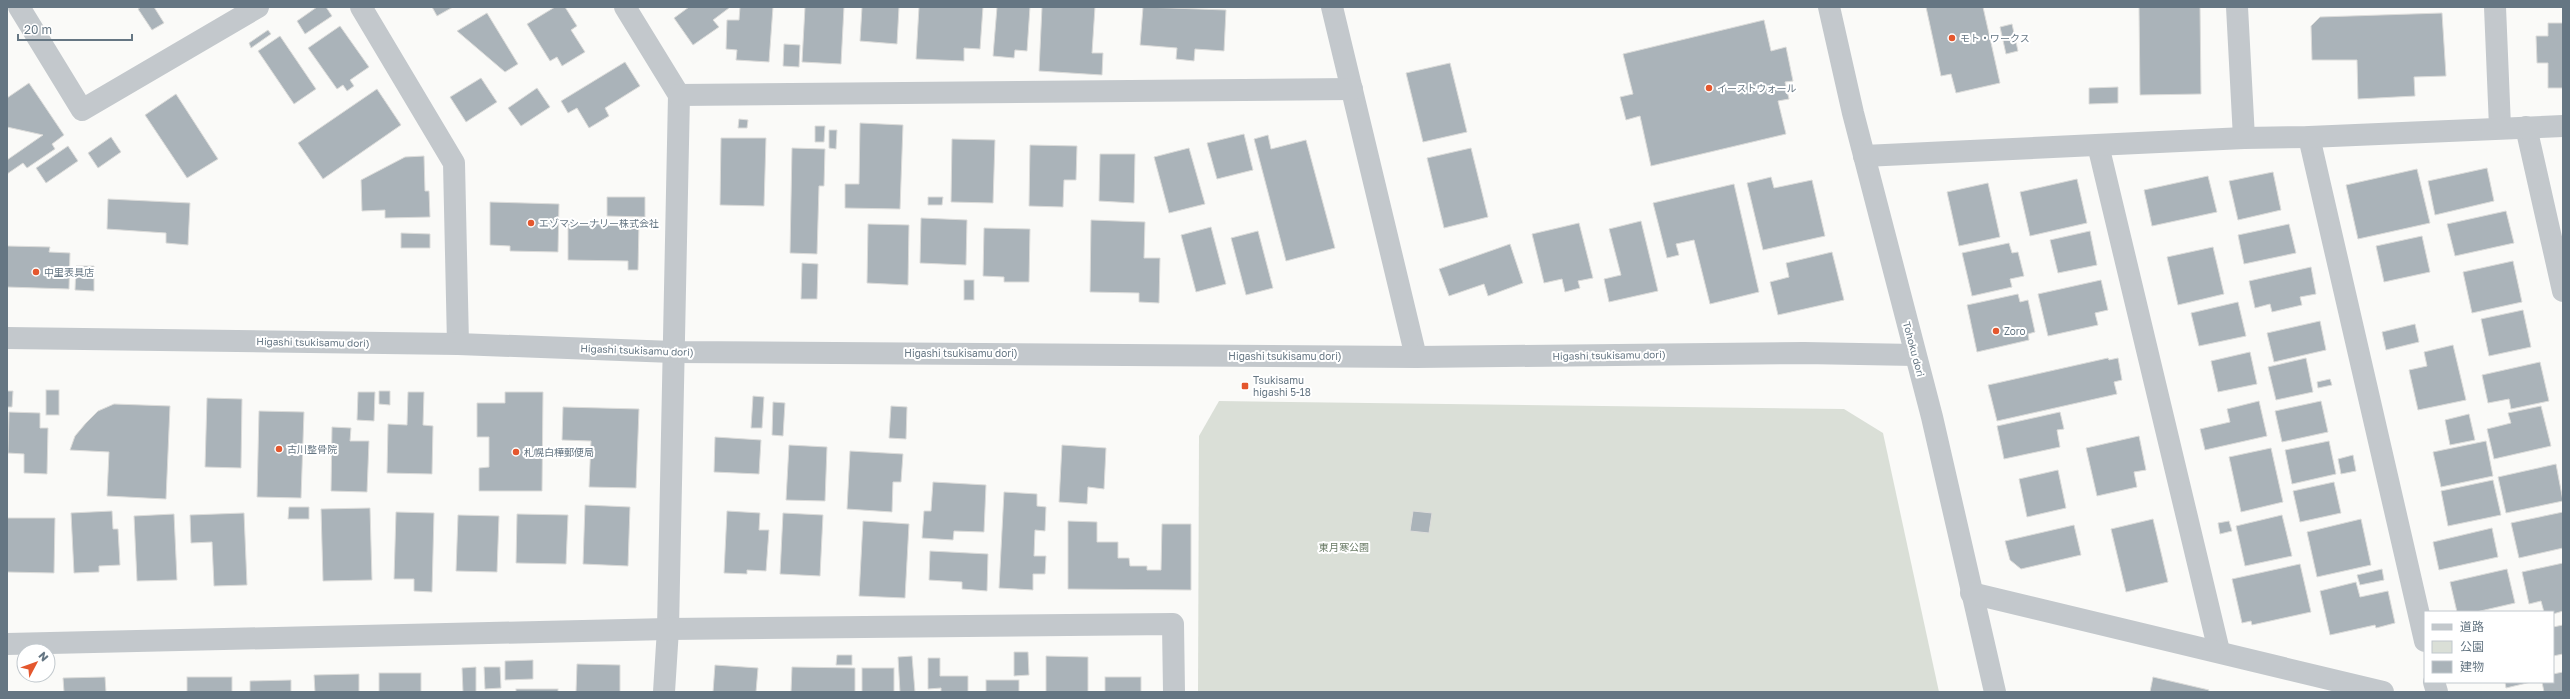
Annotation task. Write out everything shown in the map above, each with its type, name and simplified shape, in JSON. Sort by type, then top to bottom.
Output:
[{"type":"street","points":[[19,7],[82,110],[258,7]]},
{"type":"street","points":[[361,7],[454,163],[458,344]]},
{"type":"street","points":[[625,7],[679,95],[668,629],[664,692]]},
{"type":"street","points":[[1332,7],[1416,357]]},
{"type":"street","name":"Tohoku dori","points":[[1829,7],[1864,156],[1915,355],[1995,692]]},
{"type":"street","points":[[2237,7],[2244,138]]},
{"type":"street","points":[[2495,7],[2500,127]]},
{"type":"street","points":[[679,95],[1352,89]]},
{"type":"street","points":[[1864,156],[2244,138],[2309,137],[2500,127],[2563,126]]},
{"type":"street","points":[[2526,127],[2563,291]]},
{"type":"street","points":[[2309,137],[2424,637]]},
{"type":"street","points":[[2098,145],[2219,651]]},
{"type":"street","name":"Higashi tsukisamu dori)","points":[[7,338],[458,344],[674,352],[1416,357],[1804,353],[1915,355]]},
{"type":"street","points":[[1971,592],[2383,692]]},
{"type":"street","points":[[7,644],[668,629],[1173,624],[1174,692]]},
{"type":"green space","name":"東月寒公園","points":[[1219,401],[1844,409],[1883,433],[1939,692],[1198,692],[1199,436]]},
{"type":"building","points":[[141,7],[154,7],[164,23],[152,30],[138,9]]},
{"type":"building","points":[[317,7],[326,7],[332,16],[305,34],[297,21]]},
{"type":"building","points":[[432,7],[453,7],[437,16]]},
{"type":"building","points":[[555,7],[565,7],[577,26],[571,30],[585,52],[562,66],[557,57],[550,61],[527,24]]},
{"type":"building","points":[[689,7],[729,8],[713,20],[719,27],[693,45],[674,18]]},
{"type":"building","points":[[740,7],[773,7],[769,62],[736,60],[737,50],[726,49],[727,20],[739,20]]},
{"type":"building","points":[[805,7],[844,7],[841,64],[802,62]]},
{"type":"building","points":[[862,7],[899,7],[897,44],[860,41]]},
{"type":"building","points":[[919,7],[983,7],[980,49],[964,48],[964,61],[916,59]]},
{"type":"building","points":[[997,7],[1030,7],[1027,51],[1015,50],[1014,58],[993,56]]},
{"type":"building","points":[[1042,7],[1095,7],[1092,53],[1103,53],[1102,75],[1039,71]]},
{"type":"building","points":[[1143,7],[1226,10],[1224,51],[1195,49],[1194,61],[1176,59],[1177,48],[1140,45]]},
{"type":"building","points":[[1926,7],[1983,7],[2000,83],[1956,93],[1951,74],[1941,76]]},
{"type":"building","points":[[2139,7],[2200,7],[2201,94],[2140,95]]},
{"type":"building","points":[[487,13],[518,64],[505,72],[457,31]]},
{"type":"building","points":[[2442,13],[2446,76],[2414,77],[2415,96],[2358,99],[2357,60],[2312,60],[2311,26],[2320,17]]},
{"type":"building","name":"イーストウォール","points":[[1764,20],[1771,51],[1786,47],[1793,81],[1785,82],[1789,99],[1778,101],[1786,134],[1651,166],[1640,116],[1626,120],[1620,97],[1633,94],[1623,54]]},
{"type":"building","points":[[2548,23],[2563,23],[2563,88],[2548,88],[2548,63],[2537,63],[2536,36],[2548,36]]},
{"type":"building","points":[[2012,24],[2018,51],[2006,54],[2000,27]]},
{"type":"building","points":[[340,26],[369,67],[350,80],[354,86],[347,91],[343,85],[337,89],[308,48]]},
{"type":"building","points":[[268,30],[271,34],[251,48],[249,43]]},
{"type":"building","points":[[280,36],[316,89],[294,104],[258,51]]},
{"type":"building","points":[[784,44],[800,45],[799,67],[783,66]]},
{"type":"building","points":[[625,62],[640,86],[605,108],[609,116],[589,128],[577,108],[568,113],[561,101]]},
{"type":"building","points":[[1450,63],[1467,132],[1423,142],[1406,73]]},
{"type":"building","points":[[481,78],[497,102],[466,122],[450,97]]},
{"type":"building","points":[[29,83],[64,135],[52,144],[55,149],[27,168],[23,163],[7,174],[7,160],[43,135],[7,127],[7,98]]},
{"type":"building","points":[[2118,87],[2118,103],[2089,104],[2089,88]]},
{"type":"building","points":[[537,88],[550,107],[521,126],[508,108]]},
{"type":"building","points":[[377,89],[401,125],[323,179],[298,143]]},
{"type":"building","points":[[176,94],[218,159],[187,178],[145,115]]},
{"type":"building","points":[[739,119],[748,120],[747,128],[738,128]]},
{"type":"building","points":[[860,123],[903,125],[900,209],[845,208],[845,184],[859,184]]},
{"type":"building","points":[[815,126],[825,126],[824,142],[815,142]]},
{"type":"building","points":[[829,130],[837,130],[836,149],[829,148]]},
{"type":"building","points":[[1244,134],[1253,170],[1217,179],[1207,143]]},
{"type":"building","points":[[1268,135],[1271,149],[1306,140],[1335,248],[1286,261],[1254,139]]},
{"type":"building","points":[[111,137],[121,152],[98,168],[88,153]]},
{"type":"building","points":[[721,138],[766,138],[764,206],[720,205]]},
{"type":"building","points":[[952,139],[995,140],[993,203],[951,202]]},
{"type":"building","points":[[1030,145],[1077,146],[1076,180],[1064,180],[1063,207],[1029,206]]},
{"type":"building","points":[[68,146],[78,161],[46,183],[36,168]]},
{"type":"building","points":[[792,148],[825,149],[824,186],[819,186],[817,254],[790,253]]},
{"type":"building","points":[[1189,148],[1205,204],[1169,213],[1154,157]]},
{"type":"building","points":[[1471,148],[1488,217],[1444,228],[1427,158]]},
{"type":"building","points":[[1100,154],[1135,154],[1134,203],[1099,201]]},
{"type":"building","points":[[424,156],[425,191],[429,191],[430,217],[385,218],[385,210],[362,211],[361,180],[405,157]]},
{"type":"building","points":[[2487,168],[2494,201],[2435,215],[2428,181]]},
{"type":"building","points":[[2417,169],[2430,223],[2358,239],[2346,185]]},
{"type":"building","points":[[2273,172],[2281,210],[2238,220],[2229,181]]},
{"type":"building","points":[[2208,176],[2217,212],[2152,226],[2144,190]]},
{"type":"building","points":[[1771,177],[1774,188],[1812,180],[1825,236],[1763,250],[1747,183]]},
{"type":"building","points":[[2077,179],[2087,223],[2030,236],[2020,192]]},
{"type":"building","points":[[1988,183],[2000,237],[1959,246],[1947,192]]},
{"type":"building","points":[[1734,184],[1759,292],[1710,304],[1694,240],[1676,244],[1679,255],[1667,258],[1653,203]]},
{"type":"building","points":[[607,197],[645,197],[645,217],[607,216]]},
{"type":"building","points":[[928,197],[943,197],[942,205],[928,205]]},
{"type":"building","points":[[108,199],[190,203],[188,245],[166,243],[166,233],[107,229]]},
{"type":"building","points":[[490,202],[559,204],[558,252],[510,251],[510,246],[490,245]]},
{"type":"building","points":[[2506,211],[2514,243],[2455,256],[2447,224]]},
{"type":"building","points":[[921,218],[967,220],[966,265],[920,263]]},
{"type":"building","points":[[1091,220],[1145,222],[1144,258],[1160,258],[1159,303],[1139,302],[1139,293],[1090,292]]},
{"type":"building","points":[[1641,221],[1658,291],[1609,302],[1604,279],[1621,275],[1609,229]]},
{"type":"building","points":[[568,222],[639,223],[638,270],[628,270],[628,261],[568,260]]},
{"type":"building","points":[[1579,223],[1593,278],[1578,281],[1580,288],[1565,292],[1562,279],[1544,283],[1532,234]]},
{"type":"building","points":[[868,224],[909,225],[908,285],[867,283]]},
{"type":"building","points":[[2289,224],[2296,253],[2244,264],[2238,235]]},
{"type":"building","points":[[1211,227],[1226,284],[1196,292],[1181,235]]},
{"type":"building","points":[[984,228],[1030,229],[1029,282],[1004,282],[1004,277],[983,276]]},
{"type":"building","points":[[1258,231],[1273,288],[1246,295],[1231,238]]},
{"type":"building","points":[[2090,231],[2097,265],[2058,273],[2050,240]]},
{"type":"building","points":[[401,233],[430,234],[430,248],[401,248]]},
{"type":"building","points":[[2422,236],[2430,272],[2384,282],[2376,246]]},
{"type":"building","points":[[2009,243],[2012,253],[2018,252],[2024,276],[2010,279],[2012,287],[1972,296],[1962,253]]},
{"type":"building","points":[[1510,244],[1523,283],[1488,296],[1484,284],[1449,296],[1439,269]]},
{"type":"building","points":[[7,246],[50,247],[49,252],[70,253],[69,289],[7,287]]},
{"type":"building","points":[[2213,247],[2224,294],[2178,305],[2167,257]]},
{"type":"building","points":[[1832,252],[1844,300],[1778,315],[1770,282],[1789,277],[1786,263]]},
{"type":"building","points":[[2513,261],[2522,302],[2472,313],[2463,272]]},
{"type":"building","points":[[802,263],[818,264],[817,299],[801,299]]},
{"type":"building","points":[[76,266],[94,266],[94,291],[75,290]]},
{"type":"building","points":[[2311,267],[2316,294],[2300,297],[2302,305],[2272,312],[2270,304],[2255,308],[2249,281]]},
{"type":"building","points":[[964,280],[974,280],[974,300],[964,300]]},
{"type":"building","points":[[2101,280],[2108,310],[2095,313],[2098,325],[2048,336],[2038,294]]},
{"type":"building","points":[[2018,294],[2020,302],[2028,300],[2035,332],[2028,334],[2029,340],[1977,352],[1967,305]]},
{"type":"building","points":[[2238,302],[2246,336],[2199,346],[2191,313]]},
{"type":"building","points":[[2523,310],[2531,347],[2489,356],[2481,319]]},
{"type":"building","points":[[2320,321],[2326,350],[2274,362],[2267,333]]},
{"type":"building","points":[[2415,324],[2419,342],[2386,350],[2382,332]]},
{"type":"building","points":[[2453,345],[2466,400],[2418,410],[2409,370],[2427,366],[2424,352]]},
{"type":"building","points":[[2250,352],[2257,384],[2218,392],[2211,361]]},
{"type":"building","points":[[2108,358],[2109,360],[2118,358],[2122,380],[2114,382],[2117,394],[1997,421],[1988,385]]},
{"type":"building","points":[[2306,358],[2313,392],[2276,400],[2268,367]]},
{"type":"building","points":[[2540,362],[2549,401],[2511,409],[2509,399],[2488,403],[2482,375]]},
{"type":"building","points":[[2330,379],[2332,385],[2318,388],[2317,382]]},
{"type":"building","points":[[46,390],[59,390],[59,415],[46,415]]},
{"type":"building","points":[[7,391],[13,391],[12,407],[7,407]]},
{"type":"building","points":[[379,391],[390,391],[390,405],[379,404]]},
{"type":"building","points":[[358,392],[375,392],[374,421],[357,420]]},
{"type":"building","points":[[408,392],[424,392],[423,425],[433,426],[432,474],[387,473],[388,424],[407,425]]},
{"type":"building","name":"札幌白樺郵便局","points":[[505,392],[543,392],[542,491],[479,491],[479,468],[489,467],[489,437],[477,437],[477,403],[505,403]]},
{"type":"building","points":[[753,396],[764,397],[762,428],[751,428]]},
{"type":"building","points":[[207,398],[242,399],[241,468],[205,467]]},
{"type":"building","points":[[2259,401],[2267,436],[2205,450],[2200,429],[2230,422],[2227,409]]},
{"type":"building","points":[[2321,401],[2328,432],[2282,442],[2275,411]]},
{"type":"building","points":[[773,402],[785,403],[783,436],[772,435]]},
{"type":"building","points":[[114,404],[170,406],[166,499],[107,496],[109,452],[70,450],[75,436],[86,423],[98,411]]},
{"type":"building","points":[[891,406],[907,407],[906,439],[889,438]]},
{"type":"building","points":[[2541,406],[2551,446],[2494,459],[2487,429],[2511,423],[2508,413]]},
{"type":"building","points":[[563,407],[639,409],[636,488],[589,487],[591,441],[562,440]]},
{"type":"building","points":[[259,411],[304,412],[301,498],[257,497]]},
{"type":"building","points":[[9,412],[40,413],[40,428],[48,428],[47,474],[24,473],[24,454],[8,453]]},
{"type":"building","points":[[2060,412],[2064,429],[2057,430],[2060,447],[2004,459],[1997,426]]},
{"type":"building","points":[[2469,414],[2475,440],[2450,445],[2445,420]]},
{"type":"building","points":[[332,427],[351,428],[350,441],[369,441],[367,492],[331,491]]},
{"type":"building","points":[[2139,436],[2146,470],[2134,472],[2137,487],[2097,496],[2086,448]]},
{"type":"building","points":[[715,437],[761,440],[759,474],[714,472]]},
{"type":"building","points":[[2329,441],[2336,474],[2292,484],[2285,450]]},
{"type":"building","points":[[2486,441],[2493,476],[2441,487],[2433,452]]},
{"type":"building","points":[[789,445],[827,447],[825,501],[786,500]]},
{"type":"building","points":[[1062,445],[1106,448],[1104,489],[1088,487],[1087,504],[1059,502]]},
{"type":"building","points":[[2271,448],[2283,502],[2241,512],[2229,457]]},
{"type":"building","points":[[850,451],[903,454],[901,482],[893,482],[892,512],[847,509]]},
{"type":"building","points":[[2353,455],[2356,471],[2341,474],[2338,459]]},
{"type":"building","points":[[2556,464],[2563,501],[2506,513],[2498,477]]},
{"type":"building","points":[[2058,470],[2066,508],[2027,517],[2019,479]]},
{"type":"building","points":[[2493,480],[2501,515],[2448,526],[2441,491]]},
{"type":"building","points":[[933,482],[986,485],[984,532],[954,531],[953,540],[922,538],[924,511],[931,511]]},
{"type":"building","points":[[2334,482],[2341,513],[2300,522],[2293,491]]},
{"type":"building","points":[[1004,492],[1037,494],[1037,506],[1046,507],[1045,531],[1035,530],[1034,556],[1046,556],[1045,574],[1033,574],[1033,590],[999,588]]},
{"type":"building","points":[[585,505],[630,507],[628,566],[583,564]]},
{"type":"building","points":[[289,507],[309,507],[309,519],[288,519]]},
{"type":"building","points":[[370,508],[372,580],[323,581],[321,509]]},
{"type":"building","points":[[112,511],[113,529],[118,529],[120,565],[99,566],[99,572],[74,573],[71,513]]},
{"type":"building","points":[[727,511],[760,513],[759,530],[769,530],[766,571],[747,570],[747,574],[724,573]]},
{"type":"building","points":[[1413,511],[1432,513],[1429,533],[1410,531]]},
{"type":"building","points":[[396,512],[434,513],[432,592],[414,591],[414,579],[394,579]]},
{"type":"building","points":[[2563,512],[2563,548],[2519,558],[2511,523]]},
{"type":"building","points":[[244,513],[247,585],[214,586],[212,542],[191,543],[190,515]]},
{"type":"building","points":[[783,513],[823,515],[820,576],[780,574]]},
{"type":"building","points":[[174,514],[177,580],[137,581],[134,516]]},
{"type":"building","points":[[517,514],[568,515],[566,564],[516,563]]},
{"type":"building","points":[[458,515],[499,516],[497,572],[456,571]]},
{"type":"building","points":[[2282,515],[2292,556],[2245,566],[2236,526]]},
{"type":"building","points":[[7,518],[55,518],[54,573],[7,572]]},
{"type":"building","points":[[2153,519],[2168,582],[2126,592],[2111,529]]},
{"type":"building","points":[[2361,519],[2371,565],[2317,577],[2307,532]]},
{"type":"building","points":[[863,521],[909,524],[905,598],[859,596]]},
{"type":"building","points":[[1068,521],[1097,522],[1097,542],[1118,542],[1118,558],[1129,558],[1130,566],[1147,566],[1147,570],[1161,570],[1162,524],[1191,524],[1191,590],[1068,589]]},
{"type":"building","points":[[2229,521],[2232,531],[2220,534],[2218,523]]},
{"type":"building","points":[[2074,525],[2081,555],[2021,569],[2010,560],[2005,541]]},
{"type":"building","points":[[2492,528],[2498,557],[2439,570],[2433,542]]},
{"type":"building","points":[[930,551],[988,554],[987,591],[962,589],[962,582],[929,580]]},
{"type":"building","points":[[2563,563],[2563,611],[2554,614],[2554,611],[2544,611],[2541,601],[2529,604],[2522,572]]},
{"type":"building","points":[[2300,564],[2311,612],[2252,625],[2251,621],[2242,623],[2232,579]]},
{"type":"building","points":[[2382,569],[2384,580],[2360,585],[2357,575]]},
{"type":"building","points":[[2507,569],[2515,603],[2480,611],[2457,611],[2450,582]]},
{"type":"building","points":[[2356,582],[2360,597],[2388,591],[2395,623],[2376,628],[2375,625],[2330,635],[2320,591]]},
{"type":"building","points":[[2563,625],[2563,654],[2554,656],[2554,627]]},
{"type":"building","points":[[1014,652],[1028,652],[1029,675],[1014,676]]},
{"type":"building","points":[[837,655],[852,655],[852,665],[836,665]]},
{"type":"building","points":[[912,656],[915,692],[900,692],[898,657]]},
{"type":"building","points":[[1046,656],[1088,657],[1088,692],[1046,692]]},
{"type":"building","points":[[928,658],[940,658],[940,676],[968,676],[968,692],[941,692],[941,688],[928,689]]},
{"type":"building","points":[[533,660],[533,679],[505,680],[505,661]]},
{"type":"building","points":[[577,664],[620,665],[620,692],[576,692]]},
{"type":"building","points":[[715,665],[758,668],[756,692],[713,692]]},
{"type":"building","points":[[476,667],[476,692],[463,692],[462,668]]},
{"type":"building","points":[[484,667],[500,667],[501,688],[485,689]]},
{"type":"building","points":[[792,667],[855,668],[855,692],[791,692]]},
{"type":"building","points":[[862,668],[894,668],[894,692],[862,692]]},
{"type":"building","points":[[2563,672],[2563,692],[2544,692],[2542,683],[2554,683],[2554,674]]},
{"type":"building","points":[[379,673],[421,673],[421,692],[379,692]]},
{"type":"building","points":[[359,674],[359,692],[315,692],[314,675]]},
{"type":"building","points":[[105,677],[106,692],[64,692],[63,678]]},
{"type":"building","points":[[187,677],[232,677],[232,692],[187,692]]},
{"type":"building","points":[[1105,677],[1141,677],[1141,692],[1105,692]]},
{"type":"building","points":[[2153,677],[2209,690],[2208,692],[2150,692]]},
{"type":"building","points":[[291,680],[291,692],[250,692],[250,681]]},
{"type":"building","points":[[986,680],[1019,680],[1019,692],[986,692]]},
{"type":"building","points":[[2505,683],[2527,683],[2506,688]]},
{"type":"building","points":[[516,689],[558,689],[558,692],[516,692]]},
{"type":"place","name":"モト・ワークス","points":[[1952,38]]},
{"type":"place","name":"イーストウォール","points":[[1709,88]]},
{"type":"place","name":"エゾマシーナリー株式会社","points":[[531,223]]},
{"type":"place","name":"中里表具店","points":[[36,272]]},
{"type":"place","name":"Zoro","points":[[1996,331]]},
{"type":"place","name":"Tsukisamu higashi 5-18","points":[[1245,386]]},
{"type":"place","name":"古川整骨院","points":[[279,449]]},
{"type":"place","name":"札幌白樺郵便局","points":[[516,452]]}]
